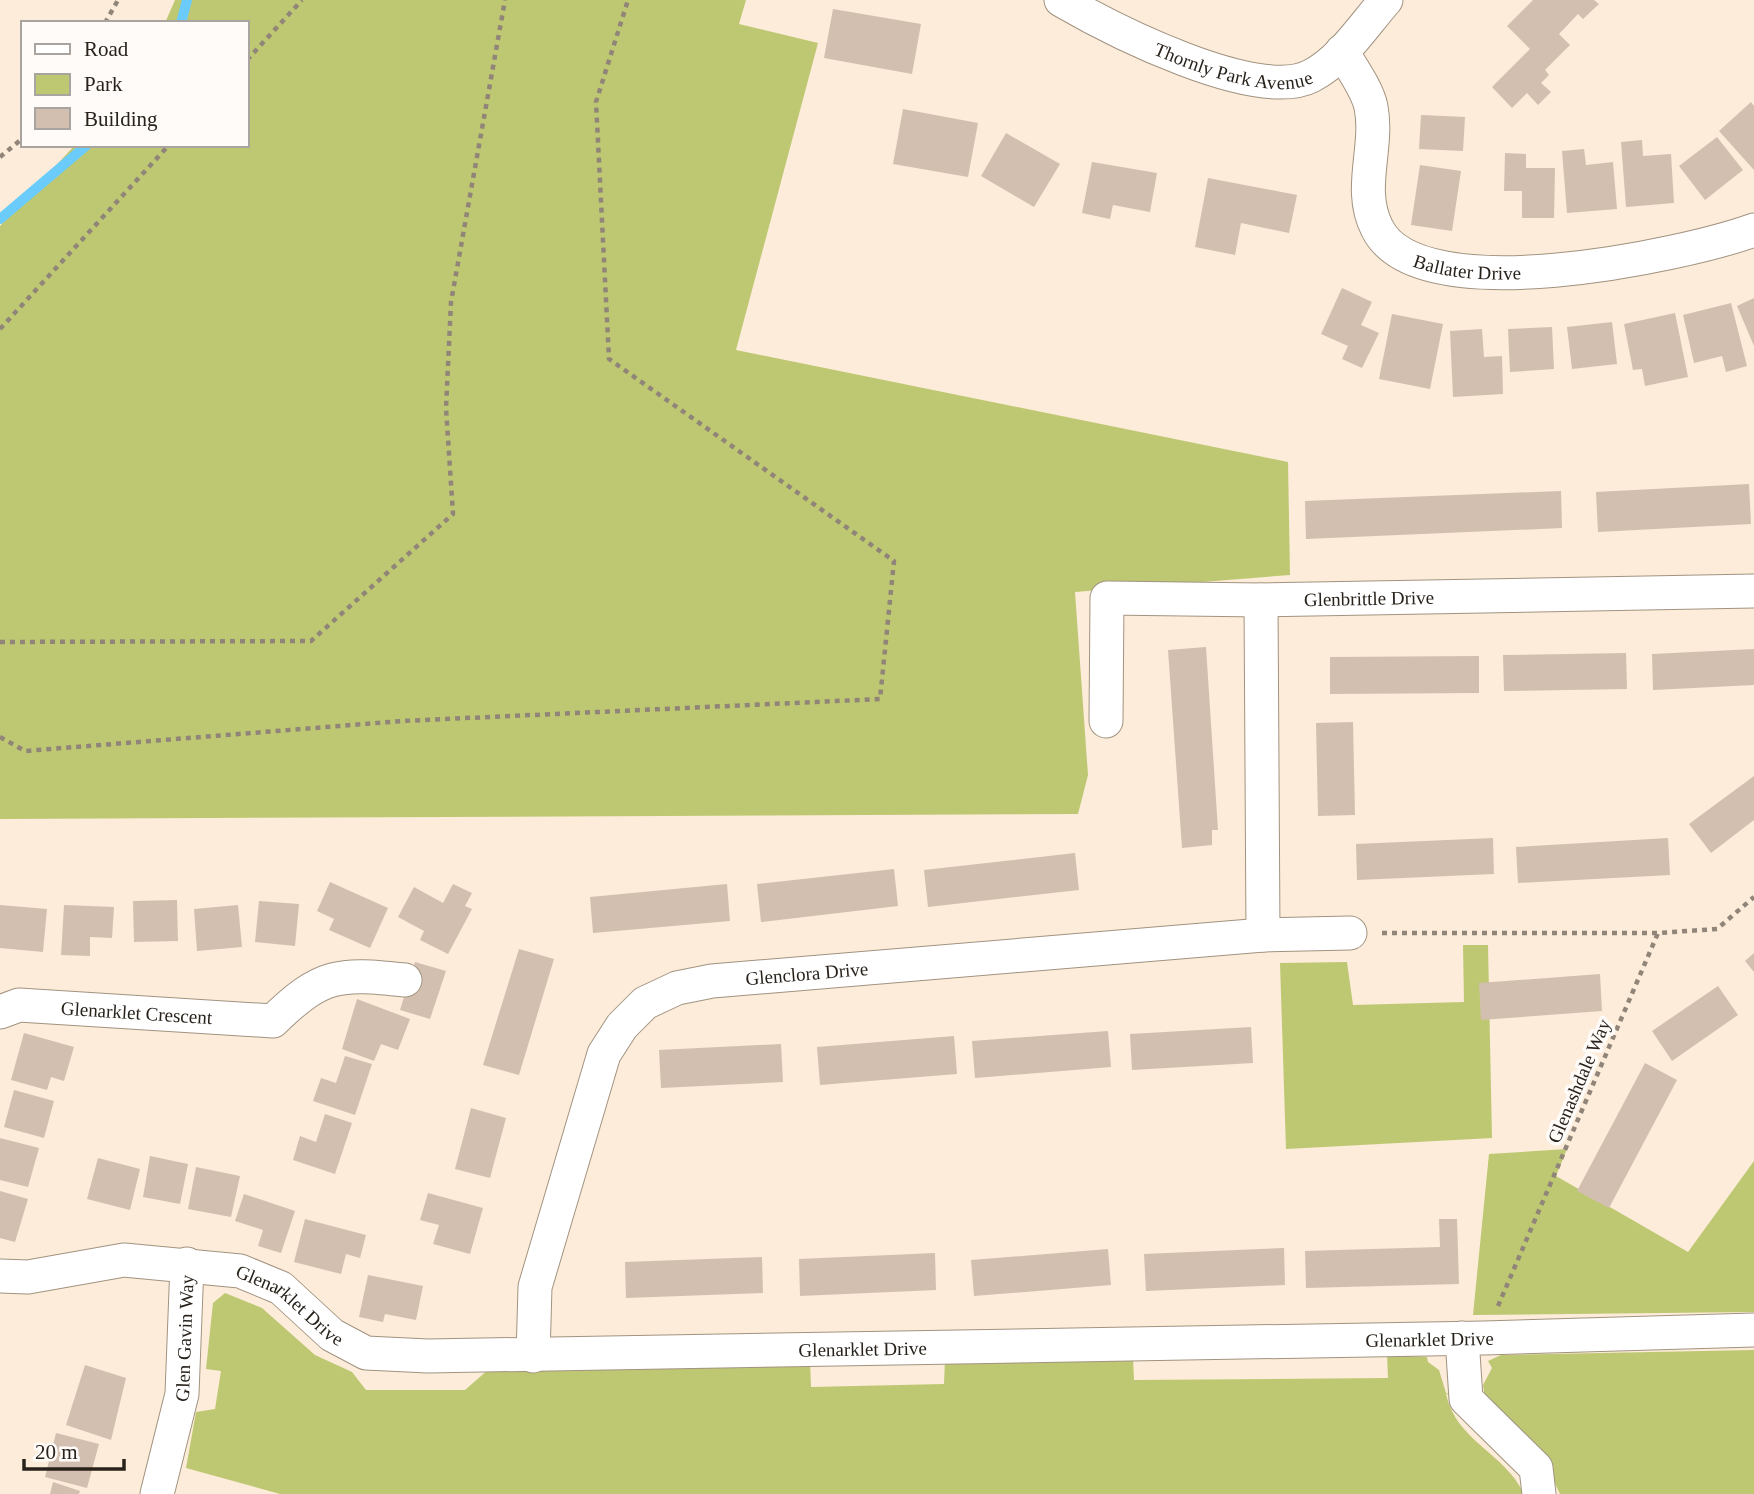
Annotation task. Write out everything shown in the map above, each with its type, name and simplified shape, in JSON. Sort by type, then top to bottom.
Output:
[{"type":"street","name":"Thornly Park Avenue","points":[[1062,0],[1130,38],[1198,64],[1250,78],[1290,82],[1310,77],[1342,51],[1386,0]]},
{"type":"street","name":"Ballater Drive","points":[[1342,51],[1371,106],[1369,210],[1378,232],[1390,244],[1419,260],[1460,271],[1546,271],[1662,255],[1754,230]]},
{"type":"street","name":"Glenbrittle Drive","points":[[1106,721],[1107,598],[1261,600],[1754,592]]},
{"type":"street","points":[[1261,600],[1263,935]]},
{"type":"street","name":"Glenclora Drive","points":[[533,1356],[535,1287],[589,1097],[604,1054],[622,1026],[645,1003],[677,988],[712,981],[1263,935],[1350,933]]},
{"type":"street","name":"Glenarklet Crescent","points":[[0,1012],[19,1005],[273,1021],[298,997],[327,981],[353,975],[405,980]]},
{"type":"street","name":"Glenarklet Drive","points":[[0,1276],[28,1277],[124,1260],[240,1271],[281,1288],[332,1335],[366,1353],[533,1356],[1754,1331]]},
{"type":"street","name":"Glen Gavin Way","points":[[157,1494],[182,1394],[187,1264]]},
{"type":"street","points":[[1473,1338],[1466,1399],[1536,1468],[1539,1494]]},
{"type":"path","points":[[106,21],[118,0]]},
{"type":"path","points":[[248,59],[302,0]]},
{"type":"path","points":[[0,642],[311,641],[453,514],[446,408],[451,302],[505,0]]},
{"type":"path","points":[[0,737],[24,751],[402,721],[880,699],[894,561],[609,359],[596,103],[628,0]]},
{"type":"path","points":[[0,157],[21,140]]},
{"type":"path","points":[[0,329],[167,147]]},
{"type":"path","points":[[1350,933],[1658,933],[1717,929],[1754,897]]},
{"type":"path","name":"Glenashdale Way","points":[[1473,1338],[1658,933]]},
{"type":"green space","points":[[175,0],[746,0],[739,24],[818,43],[736,350],[1288,462],[1290,575],[1075,592],[1088,775],[1078,814],[0,819],[0,226],[73,147],[248,147],[248,21],[166,21]]},
{"type":"green space","points":[[1463,945],[1488,945],[1492,1138],[1286,1149],[1280,963],[1347,962],[1353,1005],[1464,1002]]},
{"type":"green space","points":[[1567,1149],[1556,1176],[1688,1252],[1754,1161],[1754,1312],[1473,1315],[1489,1154]]},
{"type":"green space","points":[[225,1293],[262,1308],[315,1355],[352,1372],[366,1390],[465,1390],[489,1369],[810,1361],[811,1387],[944,1384],[945,1360],[1133,1358],[1134,1380],[1388,1378],[1387,1355],[1427,1357],[1428,1362],[1439,1370],[1446,1393],[1486,1403],[1483,1385],[1492,1368],[1488,1361],[1501,1355],[1754,1350],[1754,1494],[1560,1494],[1543,1459],[1487,1404],[1446,1394],[1451,1410],[1460,1424],[1516,1480],[1524,1494],[280,1494],[186,1468],[196,1412],[215,1409],[221,1371],[206,1369],[213,1303]]},
{"type":"building","points":[[1533,0],[1594,0],[1599,4],[1583,19],[1578,14],[1559,34],[1570,45],[1545,70],[1549,75],[1541,83],[1551,92],[1538,105],[1527,93],[1512,108],[1492,87],[1530,49],[1507,26]]},
{"type":"building","points":[[833,9],[921,24],[912,74],[824,58]]},
{"type":"building","points":[[1751,102],[1754,106],[1754,170],[1719,131]]},
{"type":"building","points":[[903,109],[978,123],[968,177],[893,164]]},
{"type":"building","points":[[1421,115],[1465,117],[1463,151],[1419,149]]},
{"type":"building","points":[[1006,133],[1060,164],[1034,207],[981,176]]},
{"type":"building","points":[[1717,137],[1743,170],[1705,200],[1679,166]]},
{"type":"building","points":[[1642,140],[1643,156],[1671,154],[1674,203],[1626,207],[1621,142]]},
{"type":"building","points":[[1584,149],[1586,165],[1613,162],[1617,209],[1567,213],[1562,151]]},
{"type":"building","points":[[1505,153],[1526,154],[1526,168],[1555,168],[1554,218],[1522,218],[1522,191],[1504,191]]},
{"type":"building","points":[[1092,162],[1157,173],[1150,212],[1113,205],[1110,219],[1082,213]]},
{"type":"building","points":[[1420,165],[1461,171],[1452,231],[1411,225]]},
{"type":"building","points":[[1208,178],[1297,195],[1289,233],[1241,223],[1235,255],[1195,247]]},
{"type":"building","points":[[1342,288],[1372,302],[1361,325],[1379,333],[1362,368],[1342,359],[1348,346],[1321,334]]},
{"type":"building","points":[[1754,298],[1754,346],[1737,306]]},
{"type":"building","points":[[1731,303],[1747,366],[1726,372],[1722,356],[1694,363],[1683,315]]},
{"type":"building","points":[[1675,313],[1688,377],[1645,386],[1642,369],[1633,370],[1624,324]]},
{"type":"building","points":[[1392,314],[1443,324],[1430,389],[1379,379]]},
{"type":"building","points":[[1612,322],[1617,364],[1572,369],[1567,327]]},
{"type":"building","points":[[1552,327],[1554,369],[1510,372],[1508,329]]},
{"type":"building","points":[[1482,329],[1484,357],[1502,356],[1503,394],[1453,397],[1450,331]]},
{"type":"building","points":[[1749,484],[1751,524],[1598,532],[1596,492]]},
{"type":"building","points":[[1561,491],[1562,528],[1306,539],[1305,501]]},
{"type":"building","points":[[1206,647],[1218,830],[1212,830],[1212,845],[1182,848],[1168,650]]},
{"type":"building","points":[[1754,649],[1754,685],[1653,690],[1652,654]]},
{"type":"building","points":[[1626,653],[1627,689],[1504,691],[1503,655]]},
{"type":"building","points":[[1479,656],[1479,693],[1330,694],[1330,657]]},
{"type":"building","points":[[1353,722],[1355,815],[1318,816],[1316,723]]},
{"type":"building","points":[[1754,776],[1754,820],[1711,853],[1689,824]]},
{"type":"building","points":[[1493,838],[1494,874],[1357,880],[1356,844]]},
{"type":"building","points":[[1668,838],[1670,875],[1518,883],[1516,847]]},
{"type":"building","points":[[1075,853],[1079,890],[928,907],[924,870]]},
{"type":"building","points":[[894,869],[898,906],[761,922],[757,884]]},
{"type":"building","points":[[330,882],[388,908],[370,948],[329,930],[334,919],[317,911]]},
{"type":"building","points":[[453,884],[472,893],[465,906],[472,909],[448,954],[420,940],[424,931],[398,917],[414,887],[443,903]]},
{"type":"building","points":[[727,884],[730,921],[593,933],[590,897]]},
{"type":"building","points":[[177,900],[178,941],[134,942],[133,901]]},
{"type":"building","points":[[259,901],[299,904],[295,946],[255,942]]},
{"type":"building","points":[[0,905],[47,909],[43,952],[0,948]]},
{"type":"building","points":[[64,905],[114,907],[112,938],[90,937],[90,956],[61,955]]},
{"type":"building","points":[[238,905],[242,947],[197,951],[194,909]]},
{"type":"building","points":[[519,949],[554,959],[519,1075],[483,1065]]},
{"type":"building","points":[[1754,953],[1754,972],[1745,961]]},
{"type":"building","points":[[415,962],[446,971],[430,1019],[400,1010]]},
{"type":"building","points":[[1600,974],[1602,1011],[1481,1020],[1479,983]]},
{"type":"building","points":[[1718,986],[1738,1015],[1672,1061],[1652,1031]]},
{"type":"building","points":[[357,999],[410,1019],[398,1050],[381,1044],[374,1061],[342,1049]]},
{"type":"building","points":[[1251,1027],[1253,1063],[1132,1070],[1130,1034]]},
{"type":"building","points":[[1108,1031],[1111,1067],[975,1078],[972,1041]]},
{"type":"building","points":[[24,1033],[74,1047],[64,1081],[51,1077],[47,1090],[11,1080]]},
{"type":"building","points":[[954,1036],[957,1074],[820,1085],[817,1047]]},
{"type":"building","points":[[781,1044],[783,1082],[661,1088],[659,1050]]},
{"type":"building","points":[[345,1056],[372,1064],[355,1115],[313,1101],[321,1078],[336,1083]]},
{"type":"building","points":[[1645,1063],[1677,1080],[1609,1208],[1577,1191]]},
{"type":"building","points":[[14,1090],[54,1101],[44,1138],[4,1127]]},
{"type":"building","points":[[471,1108],[506,1118],[490,1178],[455,1169]]},
{"type":"building","points":[[325,1114],[352,1123],[335,1174],[293,1160],[300,1136],[316,1142]]},
{"type":"building","points":[[0,1138],[39,1148],[28,1187],[0,1180]]},
{"type":"building","points":[[150,1156],[188,1164],[180,1204],[143,1197]]},
{"type":"building","points":[[98,1158],[140,1169],[130,1210],[87,1199]]},
{"type":"building","points":[[196,1167],[240,1176],[231,1217],[188,1209]]},
{"type":"building","points":[[0,1191],[28,1199],[15,1242],[0,1238]]},
{"type":"building","points":[[428,1193],[483,1208],[470,1254],[433,1244],[439,1225],[420,1220]]},
{"type":"building","points":[[244,1194],[295,1211],[281,1253],[258,1246],[263,1230],[235,1221]]},
{"type":"building","points":[[305,1219],[366,1235],[360,1258],[346,1254],[341,1274],[294,1262]]},
{"type":"building","points":[[1439,1219],[1457,1219],[1459,1284],[1306,1288],[1305,1251],[1440,1247]]},
{"type":"building","points":[[1284,1248],[1285,1285],[1146,1291],[1144,1254]]},
{"type":"building","points":[[1108,1249],[1111,1285],[974,1296],[971,1260]]},
{"type":"building","points":[[935,1253],[936,1290],[800,1296],[799,1259]]},
{"type":"building","points":[[762,1257],[763,1293],[626,1298],[625,1262]]},
{"type":"building","points":[[368,1275],[423,1286],[416,1320],[385,1314],[383,1322],[359,1317]]},
{"type":"building","points":[[85,1365],[126,1378],[111,1440],[66,1425]]},
{"type":"building","points":[[56,1433],[99,1444],[87,1488],[45,1477]]},
{"type":"building","points":[[53,1482],[80,1491],[79,1494],[50,1494]]},
{"type":"waterway","points":[[182,21],[187,0]]},
{"type":"waterway","points":[[0,219],[85,147]]}]
